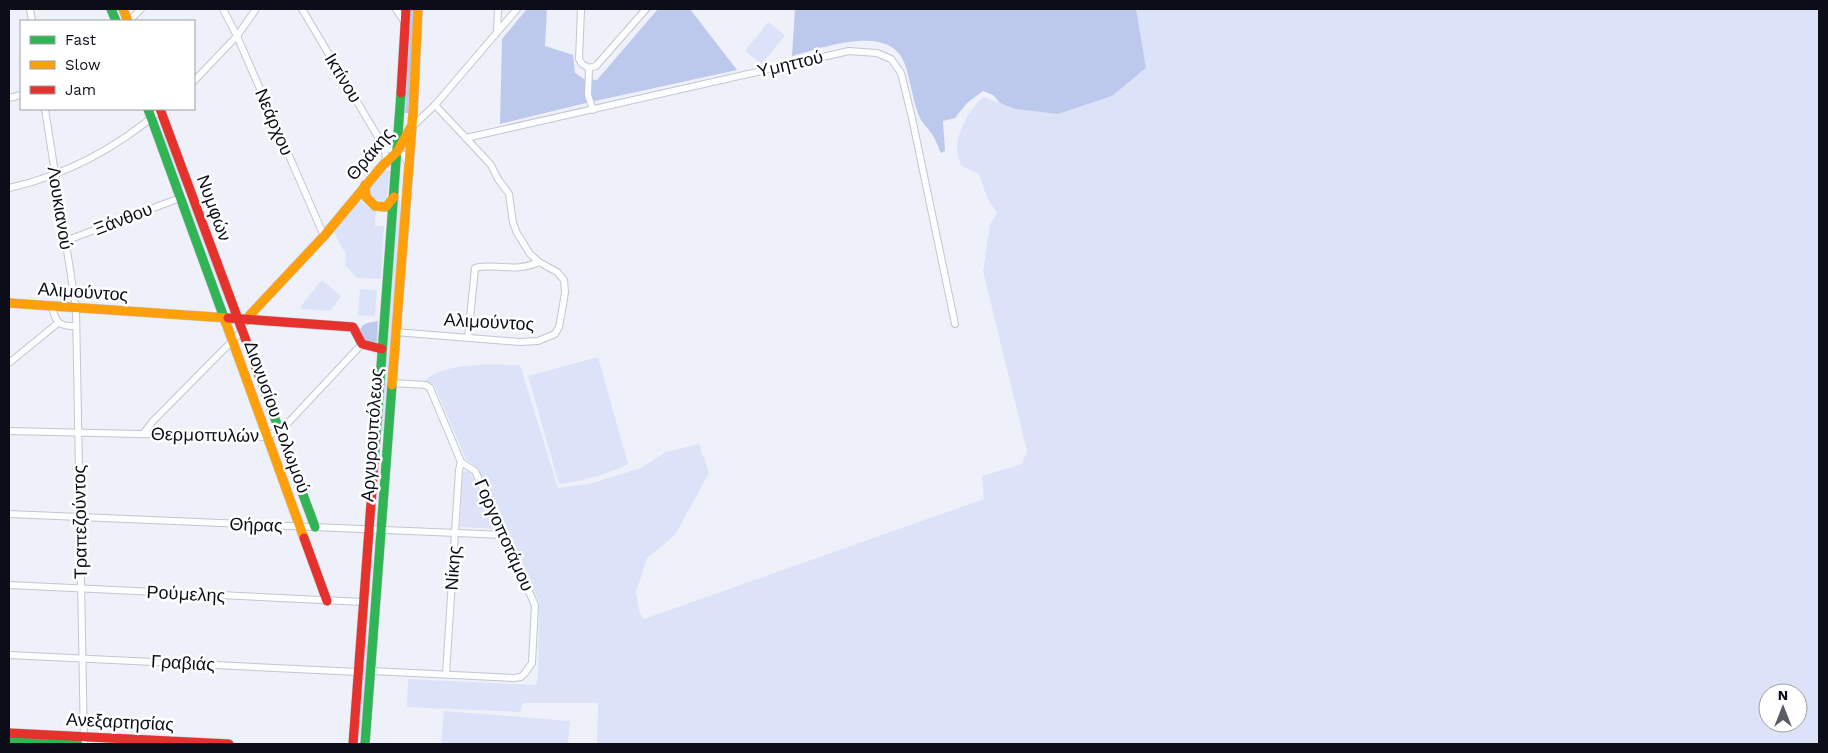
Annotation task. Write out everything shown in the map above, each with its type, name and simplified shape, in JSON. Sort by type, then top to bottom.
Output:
[{"type":"main road","name":"Αργυρουπόλεως","points":[[353,744],[398,152],[406,9]]},
{"type":"main road","name":"Αργυρουπόλεως","points":[[365,744],[411,128],[418,9]]},
{"type":"main road","name":"Νυμφών","points":[[148,110],[224,318]]},
{"type":"main road","name":"Νυμφών","points":[[161,110],[238,319]]},
{"type":"main road","name":"Θράκης","points":[[248,320],[249,316],[324,236],[365,185],[398,152],[411,128]]},
{"type":"main road","points":[[365,185],[366,198],[375,206],[386,207],[394,197]]},
{"type":"main road","name":"Αλιμούντος","points":[[9,304],[354,327],[362,344]]},
{"type":"main road","name":"Διονυσίου Σολωμού","points":[[224,318],[327,601]]},
{"type":"main road","name":"Διονυσίου Σολωμού","points":[[238,319],[315,527]]},
{"type":"main road","points":[[362,344],[382,349]]},
{"type":"main road","name":"Ανεξαρτησίας","points":[[9,733],[84,740],[230,744]]},
{"type":"main road","name":"Ανεξαρτησίας","points":[[9,741],[78,744]]},
{"type":"street","points":[[129,20],[141,9]]},
{"type":"street","name":"Νεάρχου","points":[[223,9],[237,36],[324,236]]},
{"type":"street","points":[[195,80],[237,36],[256,9]]},
{"type":"street","name":"Ικτίνου","points":[[302,9],[384,147]]},
{"type":"street","points":[[396,9],[405,22]]},
{"type":"street","points":[[496,32],[498,9]]},
{"type":"street","name":"Θράκης","points":[[411,128],[435,105],[517,9]]},
{"type":"street","points":[[581,9],[579,58],[582,64],[589,68],[596,66],[646,9]]},
{"type":"street","name":"Υμηττού","points":[[466,138],[849,51],[877,53],[891,59],[901,73],[955,324]]},
{"type":"street","points":[[589,68],[588,95],[593,110]]},
{"type":"street","points":[[435,105],[466,138]]},
{"type":"street","name":"Λουκιανού","points":[[45,110],[76,308]]},
{"type":"street","points":[[9,188],[55,175],[94,157],[160,110]]},
{"type":"street","name":"Αλιμούντος","points":[[395,332],[538,341],[548,339],[555,334],[558,327],[565,292],[564,280],[557,272],[539,262],[530,254],[516,233],[509,194],[498,179],[492,165],[466,138]]},
{"type":"street","points":[[383,165],[386,158],[384,147],[404,155],[408,164]]},
{"type":"street","name":"Ξάνθου","points":[[65,241],[180,198]]},
{"type":"street","points":[[468,338],[475,268],[483,266],[522,268],[539,262]]},
{"type":"street","points":[[52,306],[54,317],[58,323],[68,327],[76,326]]},
{"type":"street","name":"Τραπεζούντος","points":[[76,308],[84,740]]},
{"type":"street","points":[[9,363],[58,323]]},
{"type":"street","points":[[143,434],[153,421],[242,331]]},
{"type":"street","name":"Θερμοπυλών","points":[[9,431],[267,437],[286,425],[362,344]]},
{"type":"street","name":"Γοργοποτάμου","points":[[392,383],[426,385],[430,388],[462,462],[475,471],[535,605],[532,663],[521,677],[446,674]]},
{"type":"street","name":"Νίκης","points":[[446,674],[459,470],[462,462]]},
{"type":"street","name":"Θήρας","points":[[9,514],[504,535]]},
{"type":"street","name":"Ρούμελης","points":[[9,585],[363,602]]},
{"type":"street","name":"Γραβιάς","points":[[9,655],[358,672]]},
{"type":"street","points":[[371,671],[446,674]]},
{"type":"shaded area","points":[[411,9],[414,9],[408,113],[405,113]]},
{"type":"shaded area","points":[[527,9],[547,9],[545,46],[573,55],[575,73],[584,79],[597,80],[658,9],[690,9],[737,70],[500,124],[502,39]]},
{"type":"shaded area","points":[[795,9],[1136,9],[1146,68],[1112,96],[1058,114],[1015,109],[1000,103],[993,95],[983,91],[967,103],[955,118],[943,121],[945,151],[941,153],[930,131],[920,118],[904,62],[896,50],[884,43],[853,41],[792,56]]},
{"type":"shaded area","points":[[1135,9],[1819,9],[1819,744],[597,744],[598,703],[523,703],[520,712],[407,707],[408,679],[536,685],[538,678],[539,602],[476,467],[466,459],[434,385],[424,381],[444,370],[456,367],[520,365],[558,488],[589,484],[641,468],[666,452],[699,444],[709,473],[675,535],[647,558],[636,592],[639,611],[644,619],[984,499],[982,476],[1022,464],[1027,451],[983,271],[990,224],[997,213],[987,198],[979,174],[961,166],[957,149],[960,133],[974,106],[984,97],[1015,109],[1058,114],[1112,96],[1146,68]]},
{"type":"shaded area","points":[[768,22],[785,35],[762,64],[745,51]]},
{"type":"shaded area","points":[[166,134],[185,186],[182,187],[162,135]]},
{"type":"shaded area","points":[[385,170],[390,171],[387,198],[383,201],[375,200],[370,195],[370,188]]},
{"type":"shaded area","points":[[359,200],[370,209],[376,211],[375,226],[384,226],[381,279],[357,278],[345,265],[346,255],[333,230]]},
{"type":"shaded area","points":[[398,200],[400,200],[400,218],[384,431],[381,431]]},
{"type":"shaded area","points":[[191,201],[208,247],[205,248],[188,203]]},
{"type":"shaded area","points":[[209,249],[228,300],[225,301],[206,251]]},
{"type":"shaded area","points":[[322,280],[341,296],[330,311],[302,309],[301,306]]},
{"type":"shaded area","points":[[360,289],[377,290],[375,316],[358,315]]},
{"type":"shaded area","points":[[378,321],[377,342],[372,343],[363,339],[360,332],[362,326]]},
{"type":"shaded area","points":[[598,357],[628,464],[594,477],[559,484],[528,376]]},
{"type":"shaded area","points":[[463,472],[470,472],[498,529],[460,527]]},
{"type":"shaded area","points":[[365,629],[368,629],[366,675],[363,675]]},
{"type":"shaded area","points":[[362,677],[366,677],[362,734],[358,734]]},
{"type":"shaded area","points":[[444,711],[570,721],[568,744],[441,744]]},
{"type":"traffic: fast","points":[[111,9],[116,20]]},
{"type":"traffic: fast","points":[[374,463],[401,93]]},
{"type":"traffic: fast","points":[[148,110],[226,323]]},
{"type":"traffic: fast","points":[[365,744],[392,385]]},
{"type":"traffic: fast","points":[[264,389],[315,527]]},
{"type":"traffic: fast","points":[[9,741],[78,744]]},
{"type":"traffic: slow","points":[[123,9],[128,20]]},
{"type":"traffic: slow","points":[[392,385],[413,113],[418,9]]},
{"type":"traffic: slow","points":[[248,320],[249,316],[324,236],[383,165],[397,152],[411,127]]},
{"type":"traffic: slow","points":[[365,185],[366,197],[375,206],[386,207],[394,197]]},
{"type":"traffic: slow","points":[[9,303],[228,318]]},
{"type":"traffic: slow","points":[[226,323],[304,538]]},
{"type":"traffic: jam","points":[[401,93],[406,9]]},
{"type":"traffic: jam","points":[[160,110],[264,389]]},
{"type":"traffic: jam","points":[[228,318],[353,327],[362,344],[382,349]]},
{"type":"traffic: jam","points":[[353,744],[374,463]]},
{"type":"traffic: jam","points":[[304,538],[327,601]]},
{"type":"traffic: jam","points":[[9,733],[229,744]]}]
